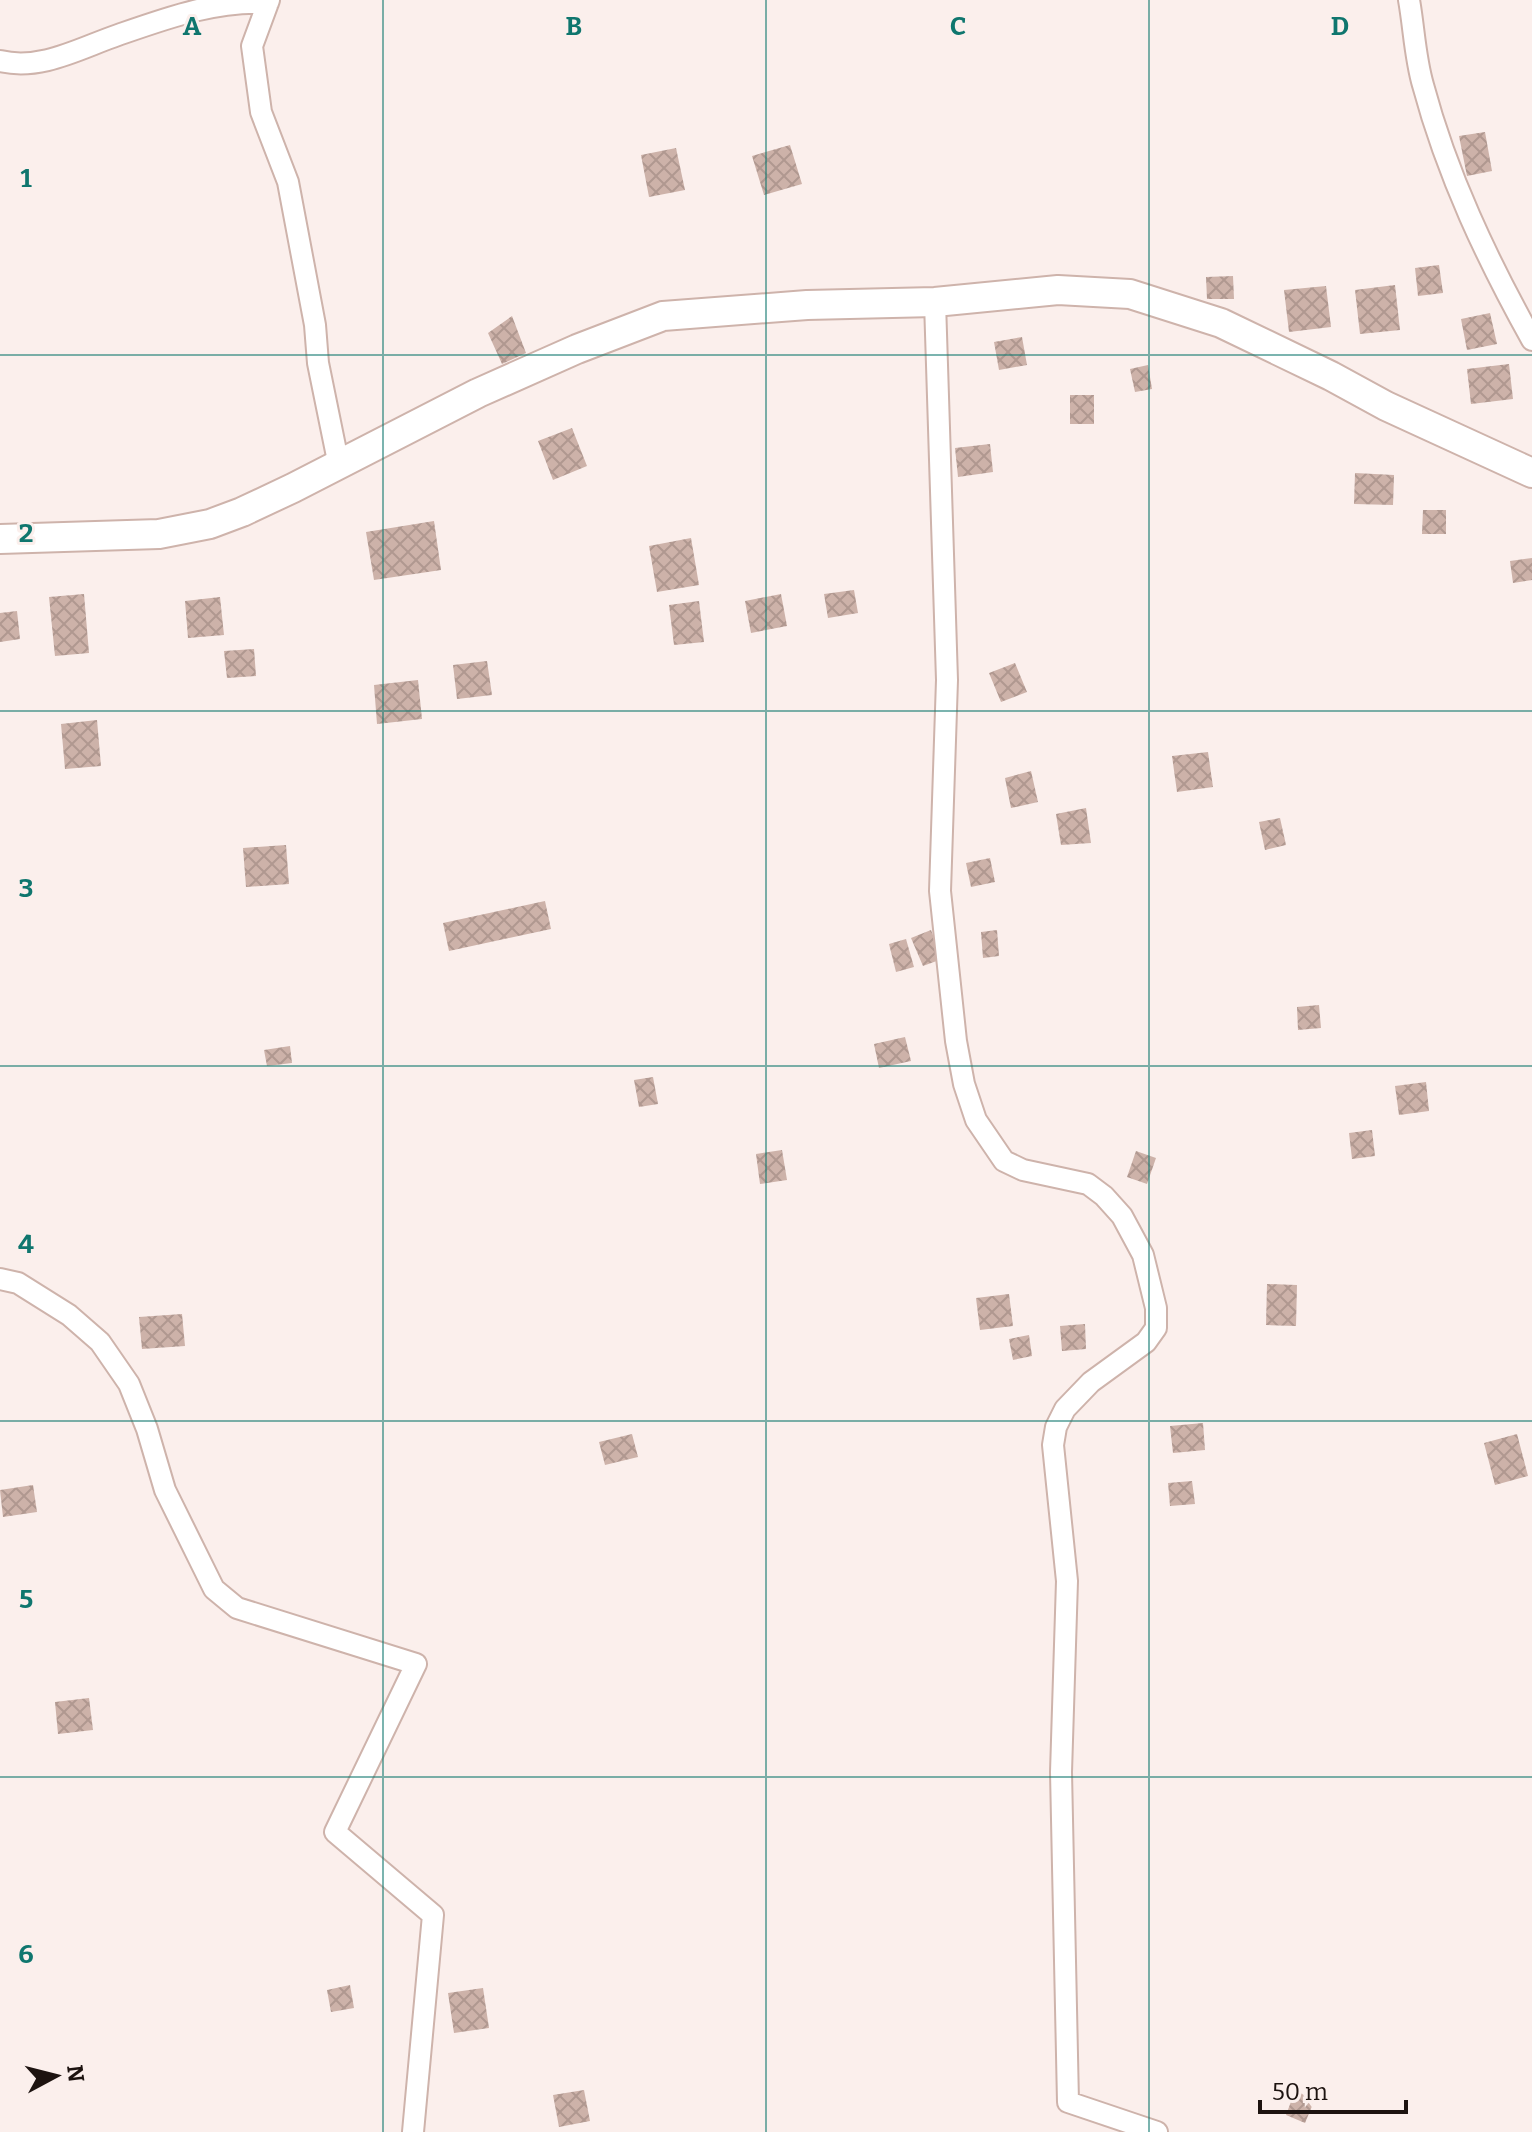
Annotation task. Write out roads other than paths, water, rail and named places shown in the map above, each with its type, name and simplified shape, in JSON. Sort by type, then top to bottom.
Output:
[{"type":"main road","points":[[0,539],[159,534],[210,524],[339,466],[478,393],[577,349],[663,316],[807,305],[935,302],[1058,290],[1130,294],[1221,323],[1386,406],[1532,473]]},
{"type":"street","points":[[1409,0],[1422,83],[1455,182],[1492,267],[1532,340]]},
{"type":"street","points":[[0,61],[16,65],[62,57],[189,12],[243,1],[268,1],[252,46],[261,112],[288,182],[315,325],[318,363],[339,466]]},
{"type":"street","points":[[935,302],[947,680],[940,891],[956,1041],[964,1084],[984,1136],[1004,1161],[1023,1170],[1088,1184],[1122,1216],[1143,1255],[1156,1308],[1156,1328],[1146,1342],[1091,1382],[1065,1409],[1056,1427],[1053,1445],[1067,1581],[1061,1772],[1068,2102],[1157,2132]]},
{"type":"street","points":[[0,1279],[18,1283],[69,1315],[100,1342],[129,1384],[147,1429],[165,1490],[214,1589],[237,1608],[416,1664],[335,1832],[433,1915],[413,2132]]}]
